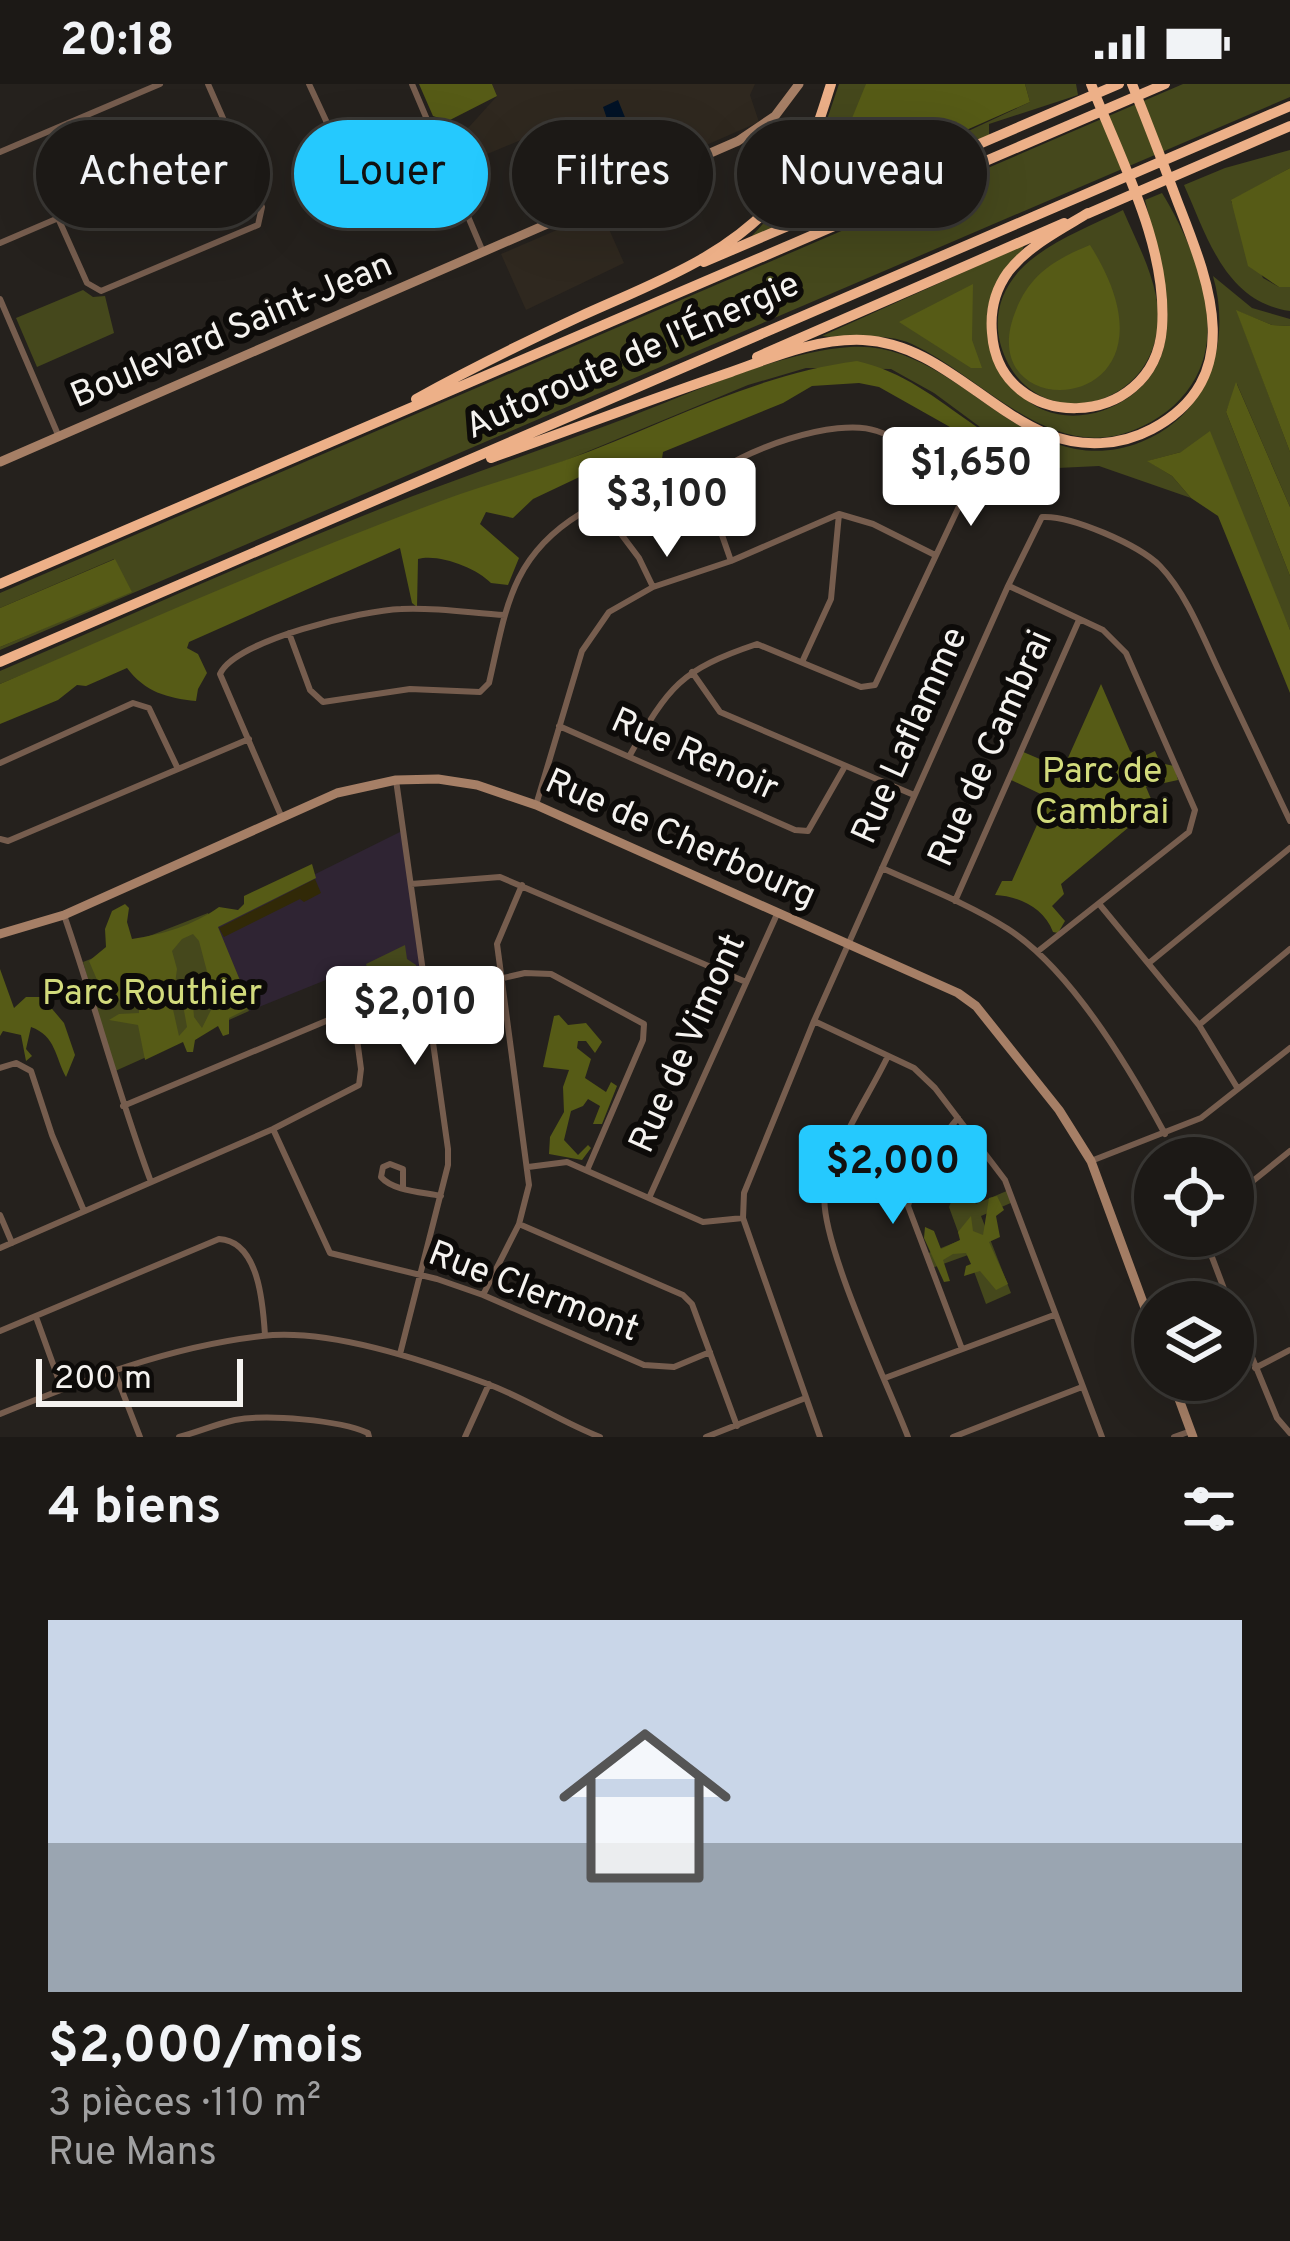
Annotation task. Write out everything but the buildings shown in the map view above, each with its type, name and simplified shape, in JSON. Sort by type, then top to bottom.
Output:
[{"type":"highway","points":[[685,270],[752,223],[782,193],[808,149],[831,84]]},
{"type":"highway","points":[[1088,213],[1033,247],[1012,268],[1000,286],[991,316],[994,350],[1016,384],[1038,400],[1072,410],[1122,396],[1142,379],[1156,355],[1162,331],[1161,293],[1140,212],[1091,84]]},
{"type":"highway","points":[[366,428],[469,369],[685,270],[1119,84]]},
{"type":"highway","points":[[420,483],[820,344],[878,341],[928,360],[1054,437],[1093,444],[1139,435],[1166,421],[1186,402],[1205,370],[1213,343],[1209,285],[1132,84]]},
{"type":"highway","name":"Autoroute de l'Énergie","points":[[0,584],[1166,84]]},
{"type":"highway","name":"Autoroute de l'Énergie","points":[[0,662],[1290,106]]},
{"type":"highway","points":[[716,377],[813,329],[1290,126]]},
{"type":"street","points":[[0,152],[160,84]]},
{"type":"street","points":[[208,84],[224,120]]},
{"type":"street","points":[[309,84],[325,120]]},
{"type":"street","points":[[412,84],[428,120]]},
{"type":"street","name":"Boulevard Saint-Jean","points":[[0,462],[751,134],[781,110],[799,84]]},
{"type":"street","points":[[0,243],[36,227]]},
{"type":"street","points":[[63,228],[88,284],[100,291],[252,228]]},
{"type":"street","points":[[473,228],[483,253]]},
{"type":"street","points":[[0,299],[10,332],[59,437]]},
{"type":"street","points":[[629,755],[663,697],[715,658],[757,644],[861,687],[875,685],[963,498],[958,481],[876,430],[852,426],[758,449],[708,479],[707,492],[731,561]]},
{"type":"street","points":[[289,633],[310,690],[322,702],[410,688],[480,692],[489,683],[507,598],[525,561],[580,514],[615,526],[653,587]]},
{"type":"street","points":[[536,805],[582,651],[609,612],[653,587],[731,561],[839,514],[873,524],[935,555]]},
{"type":"street","points":[[803,660],[831,599],[839,514]]},
{"type":"street","name":"Rue Laflamme","points":[[743,1218],[744,1193],[754,1163],[814,1021],[1042,517],[1057,516],[1112,538],[1161,567],[1197,625],[1290,821]]},
{"type":"street","points":[[1008,586],[1103,630],[1126,653],[1195,810],[1189,832],[1037,952]]},
{"type":"street","points":[[282,818],[220,674],[226,662],[289,633],[397,608],[505,615]]},
{"type":"street","name":"Rue de Cambrai","points":[[955,901],[1079,620]]},
{"type":"street","points":[[692,673],[720,712],[914,795]]},
{"type":"street","points":[[0,763],[134,703],[149,708],[178,769]]},
{"type":"street","name":"Rue Renoir","points":[[559,726],[796,830],[808,831],[844,768]]},
{"type":"street","points":[[0,839],[8,841],[249,739]]},
{"type":"street","points":[[396,780],[448,1150],[423,1276],[400,1354]]},
{"type":"street","name":"Rue de Cherbourg","points":[[0,934],[64,915],[337,793],[396,780],[477,785],[536,805],[778,912],[958,993],[976,1006],[1059,1110],[1090,1161],[1135,1281]]},
{"type":"street","points":[[1149,963],[1290,848]]},
{"type":"street","points":[[882,868],[1007,929],[1037,952],[1123,1057],[1165,1134]]},
{"type":"street","points":[[412,884],[500,877],[746,982]]},
{"type":"street","points":[[483,1294],[527,1204],[528,1168],[497,944],[522,885]]},
{"type":"street","points":[[1100,905],[1199,1025],[1238,1090]]},
{"type":"street","name":"Rue de Vimont","points":[[649,1198],[778,912]]},
{"type":"street","points":[[64,915],[151,1182]]},
{"type":"street","points":[[1199,1025],[1290,950]]},
{"type":"street","points":[[499,979],[551,974],[644,1024],[644,1040],[588,1168]]},
{"type":"street","points":[[123,1106],[424,980]]},
{"type":"street","points":[[0,1248],[273,1129],[358,1085],[362,1076],[352,1009]]},
{"type":"street","points":[[814,1021],[914,1068],[1005,1180],[1102,1437]]},
{"type":"street","points":[[1090,1161],[1201,1118],[1290,1048]]},
{"type":"street","points":[[887,1058],[837,1160],[824,1213],[848,1288],[908,1437]]},
{"type":"street","points":[[0,1068],[16,1064],[31,1071],[84,1211]]},
{"type":"street","points":[[958,1118],[928,1156],[908,1206],[962,1349]]},
{"type":"street","name":"Rue Clermont","points":[[273,1129],[330,1253],[483,1294],[644,1365],[674,1367],[710,1352]]},
{"type":"street","points":[[1254,1180],[1290,1151]]},
{"type":"street","points":[[528,1168],[567,1162],[703,1222],[743,1218],[820,1437]]},
{"type":"street","points":[[403,1187],[404,1168],[383,1167],[385,1183],[441,1196]]},
{"type":"street","points":[[0,1214],[12,1243]]},
{"type":"street","points":[[519,1224],[683,1295],[692,1304],[737,1426]]},
{"type":"street","points":[[0,1331],[219,1239],[230,1239],[241,1246],[253,1270],[266,1335]]},
{"type":"street","points":[[885,1378],[1054,1315]]},
{"type":"street","points":[[36,1317],[62,1389]]},
{"type":"street","points":[[0,1414],[114,1370],[266,1335],[352,1342],[400,1354],[489,1384],[600,1437]]},
{"type":"street","points":[[1290,1350],[1255,1368],[1277,1418],[1290,1433]]},
{"type":"street","points":[[114,1370],[140,1437]]},
{"type":"street","points":[[465,1437],[489,1384]]},
{"type":"street","points":[[953,1437],[1082,1387]]},
{"type":"street","points":[[706,1437],[804,1398]]},
{"type":"street","points":[[1174,1437],[1192,1434],[1180,1401]]},
{"type":"street","points":[[179,1437],[239,1419],[310,1421],[358,1428],[369,1437]]},
{"type":"shaded area","points":[[492,84],[755,84],[750,95],[758,120],[737,120],[737,132],[713,142],[713,120],[512,120],[512,144],[488,154],[488,120],[475,120],[497,96]]},
{"type":"shaded area","points":[[561,228],[609,228],[624,263],[526,310],[501,254]]},
{"type":"shaded area","points":[[404,830],[424,980],[368,999],[353,969],[249,1011],[213,925]]},
{"type":"green space","points":[[419,84],[492,84],[497,96],[450,120],[433,116]]},
{"type":"green space","points":[[839,84],[866,84],[866,120],[827,120]]},
{"type":"green space","points":[[866,84],[1025,84],[1030,102],[987,121],[851,120]]},
{"type":"green space","points":[[1025,84],[1076,84],[1078,95],[989,124],[989,135],[987,122],[1030,102]]},
{"type":"green space","points":[[1183,84],[1290,84],[1290,97],[987,227],[987,168]]},
{"type":"green space","points":[[1290,150],[1290,168],[1231,201],[1263,278],[1290,287],[1290,311],[1249,295],[1234,281],[1211,245],[1184,185]]},
{"type":"green space","points":[[1290,168],[1290,287],[1279,287],[1248,266],[1231,200]]},
{"type":"green space","points":[[1162,193],[1194,258],[1208,332],[1191,385],[1174,406],[1143,426],[1111,437],[1080,437],[1022,414],[912,344],[889,338],[822,336],[1024,245],[988,307],[988,329],[995,349],[1015,389],[1037,407],[1081,415],[1104,410],[1143,386],[1164,346],[1166,291],[1145,200]]},
{"type":"green space","points":[[1123,210],[1156,296],[1156,335],[1144,365],[1124,388],[1097,401],[1068,403],[1041,396],[1017,377],[1001,346],[998,315],[1003,296],[1020,270],[1043,251]]},
{"type":"green space","points":[[848,228],[984,228],[0,650],[131,591],[114,559],[0,608],[0,593]]},
{"type":"green space","points":[[1090,245],[1116,303],[1118,346],[1102,374],[1075,388],[1046,388],[1022,375],[1009,349],[1016,310],[1046,269]]},
{"type":"green space","points":[[1213,276],[1252,308],[1290,319],[1290,326],[1272,325],[1237,311],[1290,452],[1290,507],[1237,384],[1226,412],[1290,576],[1290,630],[1267,578],[1181,452],[1148,461],[1172,476],[1191,498],[1099,466],[1037,469],[934,393],[891,369],[806,368],[748,385],[567,460],[372,528],[0,684],[0,671],[360,517],[727,378],[821,351],[850,347],[889,351],[926,365],[1027,430],[1062,445],[1100,451],[1141,442],[1184,414],[1210,374],[1219,326]]},
{"type":"green space","points":[[973,284],[972,340],[982,368],[971,368],[899,322]]},
{"type":"green space","points":[[83,290],[93,297],[105,296],[114,333],[37,367],[16,318]]},
{"type":"green space","points":[[1236,310],[1272,325],[1290,326],[1290,452]]},
{"type":"green space","points":[[857,361],[918,387],[1014,451],[1037,469],[1033,481],[1009,488],[995,464],[950,427],[879,387],[859,383],[812,386],[783,403],[663,452],[658,486],[670,493],[671,516],[662,521],[642,500],[642,489],[624,466],[611,478],[610,491],[596,485],[590,472],[533,499],[513,518],[486,512],[480,524],[519,558],[508,585],[491,583],[457,563],[418,559],[417,607],[412,603],[400,548],[189,642],[187,648],[198,654],[207,673],[196,701],[157,692],[127,668],[86,686],[77,685],[58,700],[0,724],[0,684],[219,590],[385,522],[563,461],[743,390]]},
{"type":"green space","points":[[1236,382],[1290,507],[1290,576],[1226,412]]},
{"type":"green space","points":[[1210,431],[1290,630],[1290,693],[1218,516],[1147,461],[1181,452]]},
{"type":"green space","points":[[115,559],[132,592],[0,647],[0,608]]},
{"type":"green space","name":"Parc de Cambrai","points":[[1101,684],[1130,751],[1140,758],[1155,751],[1160,763],[1174,766],[1178,780],[1146,787],[1154,806],[1061,884],[1064,894],[1052,906],[1065,921],[1058,933],[1029,904],[995,895],[1002,881],[1012,881],[1049,798],[1009,779],[1021,751],[1063,769]]},
{"type":"green space","name":"Parc Routhier","points":[[312,864],[316,878],[218,927],[251,1007],[229,1018],[229,1034],[223,1036],[218,1026],[195,1040],[193,1052],[187,1052],[183,1042],[145,1060],[138,1025],[109,1020],[139,1013],[139,1004],[133,998],[106,1001],[89,961],[106,947],[105,929],[112,911],[125,904],[129,908],[132,939],[177,928],[219,907],[238,910],[244,896]],"holes":[[[193,934],[215,1002],[202,1028],[193,1005],[183,1005],[187,1027],[179,1036],[172,1005],[177,969],[172,951]]]},
{"type":"green space","name":"Parc Routhier","points":[[208,913],[249,1011],[113,1072],[83,962]]},
{"type":"green space","points":[[405,945],[407,959],[416,965],[417,980],[376,994],[366,964]]},
{"type":"green space","points":[[0,969],[14,1008],[26,997],[42,997],[64,1023],[75,1055],[66,1077],[50,1042],[39,1031],[31,1027],[26,1049],[32,1056],[26,1061],[21,1035],[3,1031],[0,1036]]},
{"type":"green space","points":[[554,1016],[568,1025],[586,1023],[602,1042],[595,1053],[586,1041],[578,1041],[577,1048],[591,1059],[585,1078],[606,1092],[611,1082],[617,1086],[602,1124],[593,1124],[600,1106],[588,1099],[571,1111],[564,1140],[578,1155],[588,1145],[591,1148],[582,1160],[549,1154],[550,1137],[564,1112],[563,1087],[569,1070],[543,1067]]},
{"type":"green space","points":[[966,1186],[976,1204],[1009,1190],[1013,1202],[981,1216],[1011,1293],[986,1304],[968,1255],[932,1268],[926,1254],[961,1240],[949,1207],[956,1190]]},
{"type":"green space","points":[[997,1196],[1004,1210],[996,1216],[1000,1237],[989,1242],[1008,1284],[996,1290],[980,1271],[964,1276],[971,1264],[966,1253],[943,1260],[950,1281],[944,1282],[924,1238],[925,1227],[934,1231],[941,1249],[960,1240],[958,1232],[971,1216],[973,1231],[983,1235],[989,1198]]},
{"type":"sand","points":[[315,879],[321,893],[224,937],[219,928]]},
{"type":"water","points":[[618,100],[626,120],[605,120],[603,107]]}]
